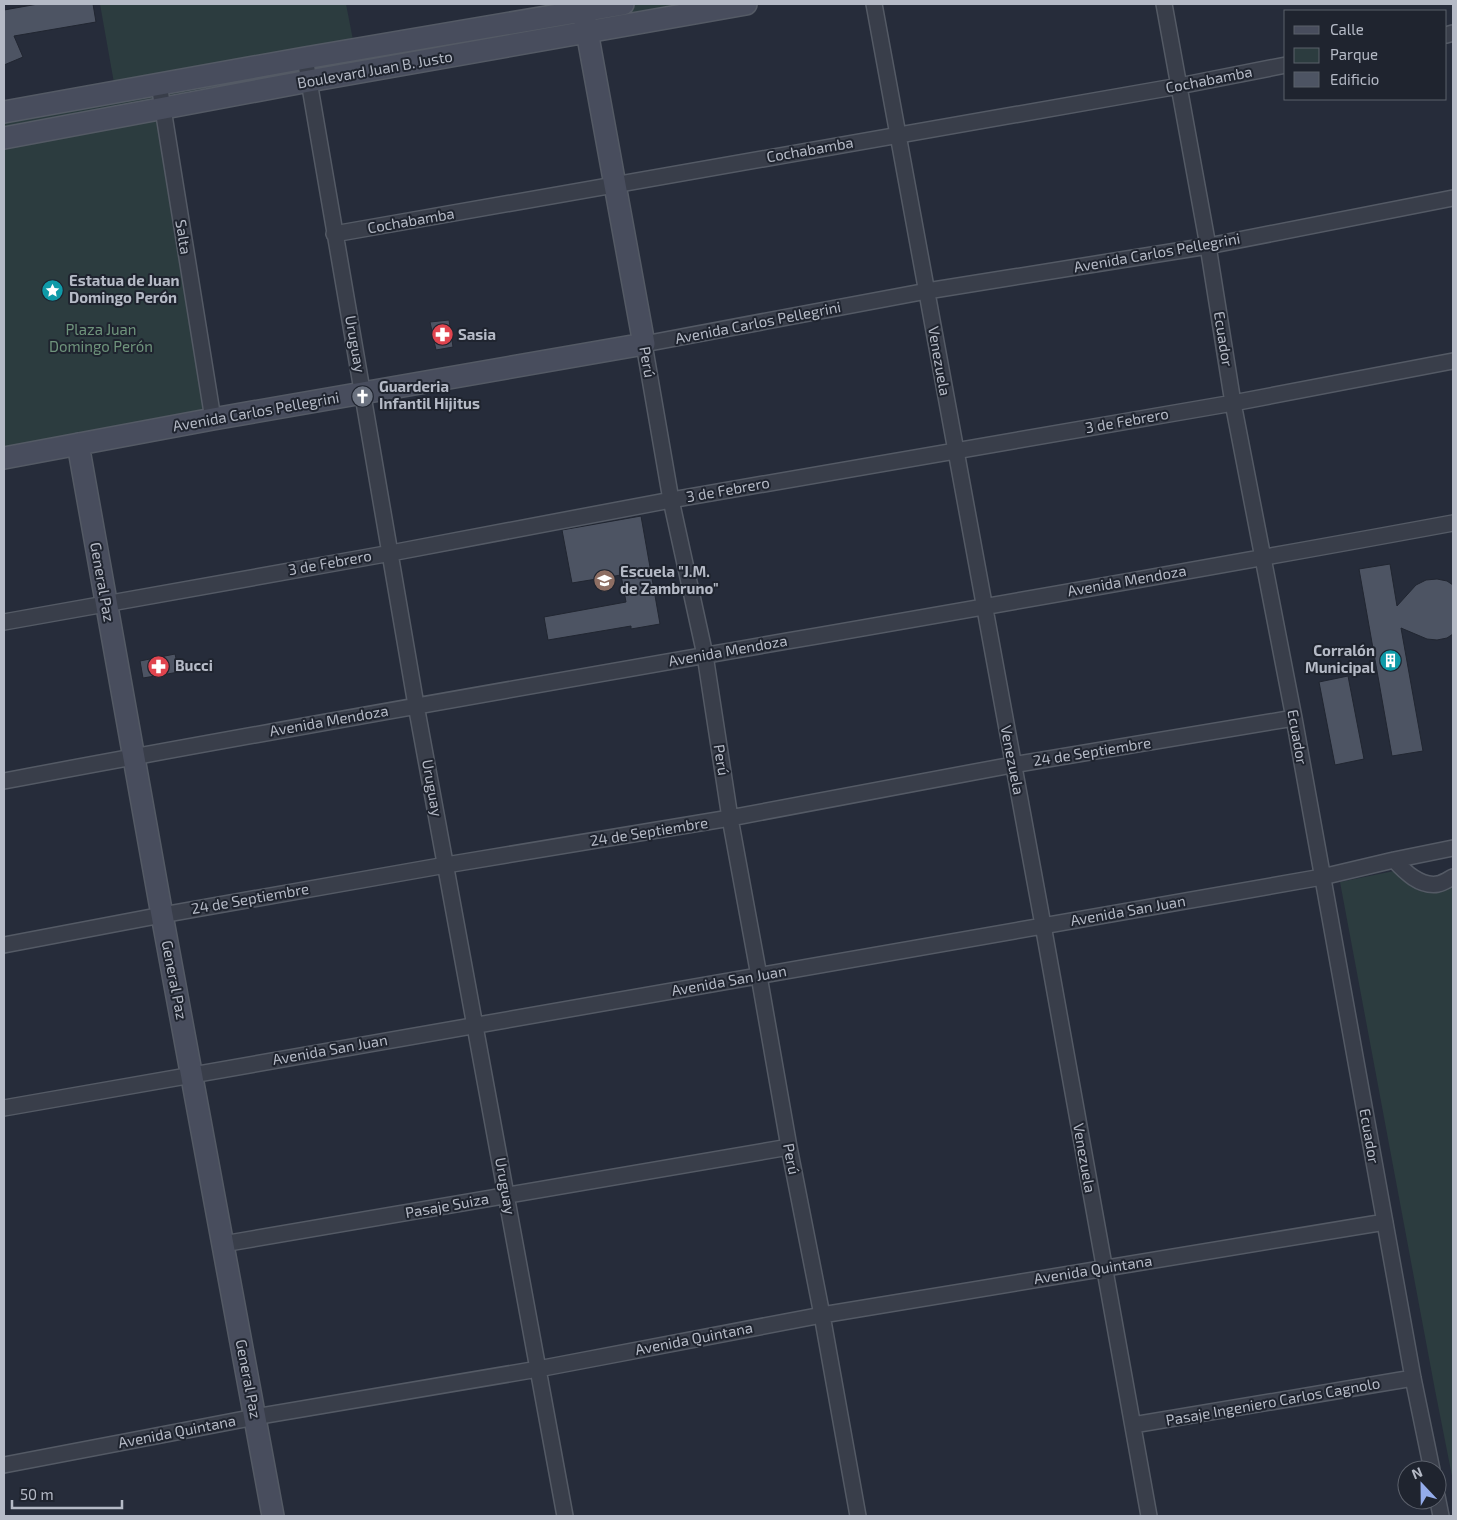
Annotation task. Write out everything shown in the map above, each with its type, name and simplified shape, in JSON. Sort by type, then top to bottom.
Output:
[{"type":"street","name":"Boulevard Juan B. Justo","points":[[4,138],[309,81],[584,16],[623,4]]},
{"type":"street","name":"Boulevard Juan B. Justo","points":[[4,112],[305,58],[584,16],[746,4]]},
{"type":"street","name":"Venezuela","points":[[874,4],[1149,1516]]},
{"type":"street","name":"Ecuador","points":[[1164,4],[1208,246],[1233,402],[1294,718],[1413,1378],[1430,1460]]},
{"type":"street","name":"Perú","points":[[584,16],[671,500],[705,655],[730,818],[788,1147],[822,1315],[858,1516]]},
{"type":"street","name":"Uruguay","points":[[305,58],[334,234],[364,393],[416,705],[565,1516]]},
{"type":"street","name":"Cochabamba","points":[[334,234],[1284,66]]},
{"type":"street","name":"Salta","points":[[159,84],[212,419]]},
{"type":"street","name":"Avenida Carlos Pellegrini","points":[[4,458],[212,419],[644,344],[927,291],[1208,246],[1453,198]]},
{"type":"street","name":"3 de Febrero","points":[[4,622],[671,500],[1233,402],[1453,361]]},
{"type":"street","name":"General Paz","points":[[78,444],[162,915],[274,1516]]},
{"type":"street","name":"Avenida Mendoza","points":[[4,781],[416,705],[1264,558],[1453,523]]},
{"type":"street","name":"24 de Septiembre","points":[[4,945],[446,865],[730,818],[1012,765],[1294,718]]},
{"type":"street","name":"Avenida San Juan","points":[[4,1108],[1322,877],[1453,848]]},
{"type":"street","points":[[1394,860],[1418,881],[1438,884],[1453,877]]},
{"type":"street","name":"Pasaje Suiza","points":[[223,1244],[788,1147]]},
{"type":"street","name":"Avenida Quintana","points":[[4,1465],[255,1417],[538,1369],[822,1315],[1385,1222]]},
{"type":"street","name":"Pasaje Ingeniero Carlos Cagnolo","points":[[1133,1425],[1413,1378]]},
{"type":"green space","points":[[100,4],[346,4],[353,40],[114,83]]},
{"type":"green space","name":"Plaza Juan Domingo Perón","points":[[623,4],[746,4],[163,109],[213,419],[4,458],[4,112]]},
{"type":"green space","points":[[1394,871],[1410,886],[1440,891],[1453,886],[1453,1481],[1340,882]]},
{"type":"building","points":[[38,4],[93,4],[96,22],[14,36],[23,57],[4,65],[4,10]]},
{"type":"building","name":"Sasia","points":[[449,320],[453,347],[436,350],[430,322]]},
{"type":"building","points":[[641,516],[660,624],[631,629],[631,626],[548,640],[544,617],[626,602],[621,575],[572,583],[562,530]]},
{"type":"building","name":"Corralón Municipal","points":[[1390,564],[1397,606],[1416,585],[1426,580],[1437,579],[1447,581],[1453,585],[1453,634],[1447,638],[1437,640],[1427,639],[1401,628],[1423,751],[1392,756],[1359,569]]},
{"type":"building","name":"Bucci","points":[[175,654],[179,672],[143,678],[140,661]]},
{"type":"building","points":[[1348,676],[1364,759],[1335,765],[1319,682]]},
{"type":"place","name":"Estatua de Juan Domingo Perón","points":[[53,290]]},
{"type":"place","name":"Sasia","points":[[442,335]]},
{"type":"place","name":"Guarderia Infantil Hijitus","points":[[363,396]]},
{"type":"place","name":"Escuela \"J.M. de Zambruno\"","points":[[604,581]]},
{"type":"place","name":"Corralón Municipal","points":[[1391,660]]},
{"type":"place","name":"Bucci","points":[[159,666]]}]
